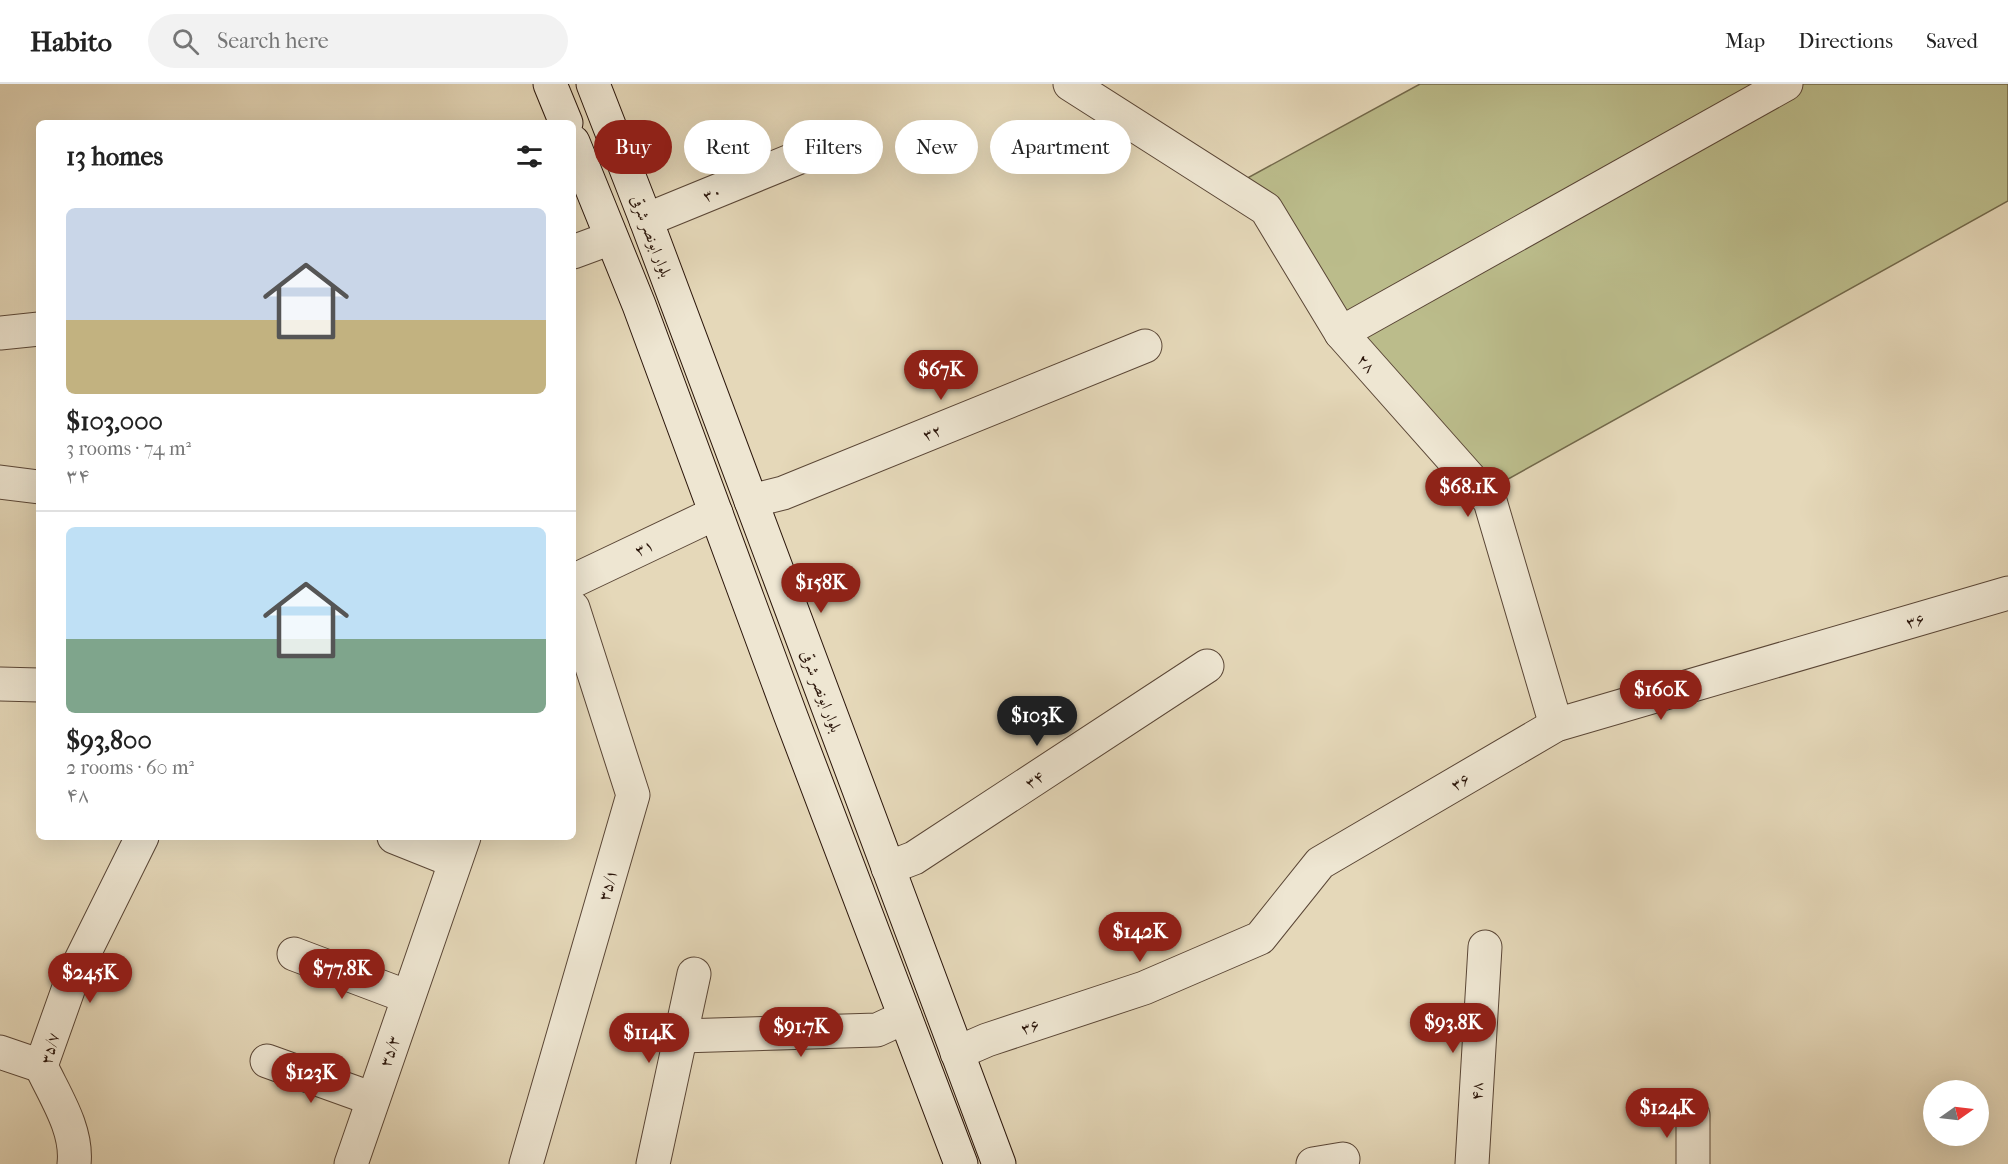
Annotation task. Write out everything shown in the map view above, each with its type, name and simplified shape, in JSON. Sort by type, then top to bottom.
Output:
[{"type":"street","points":[[550,84],[565,120]]},
{"type":"street","name":"بلوار ابونصر شرقی","points":[[592,84],[646,220],[999,1164]]},
{"type":"street","name":"۲۸","points":[[1070,84],[1266,208],[1341,333],[1490,501],[1556,724]]},
{"type":"street","points":[[1341,333],[1786,84]]},
{"type":"street","points":[[576,150],[639,304],[962,1164]]},
{"type":"street","name":"۳۰","points":[[646,220],[783,164]]},
{"type":"street","points":[[576,251],[611,238]]},
{"type":"street","points":[[0,333],[36,329]]},
{"type":"street","name":"۳۲","points":[[751,501],[783,493],[1145,346]]},
{"type":"street","points":[[0,482],[36,487]]},
{"type":"street","name":"۳۱","points":[[576,580],[716,513]]},
{"type":"street","name":"۳۶","points":[[957,1053],[987,1040],[1144,988],[1260,939],[1320,863],[1556,724],[2008,594]]},
{"type":"street","name":"۳۵/۱","points":[[526,1164],[633,795],[576,617]]},
{"type":"street","name":"۳۴","points":[[888,868],[914,858],[1207,666]]},
{"type":"street","points":[[0,684],[36,685]]},
{"type":"street","name":"۳۵/۷","points":[[74,1164],[75,1151],[67,1120],[41,1066],[73,976],[141,840]]},
{"type":"street","points":[[410,840],[459,849]]},
{"type":"street","name":"۳۵/۳","points":[[351,1164],[459,849]]},
{"type":"street","name":"۴۸","points":[[1472,1164],[1485,947]]},
{"type":"street","points":[[294,954],[408,997]]},
{"type":"street","points":[[653,1164],[694,974]]},
{"type":"street","points":[[681,1036],[877,1030],[905,1017]]},
{"type":"street","points":[[0,1052],[41,1066]]},
{"type":"street","points":[[267,1061],[373,1099]]},
{"type":"street","points":[[1693,1115],[1693,1164]]},
{"type":"green space","points":[[1420,84],[2008,84],[2008,201],[1483,493],[1231,187]]}]
